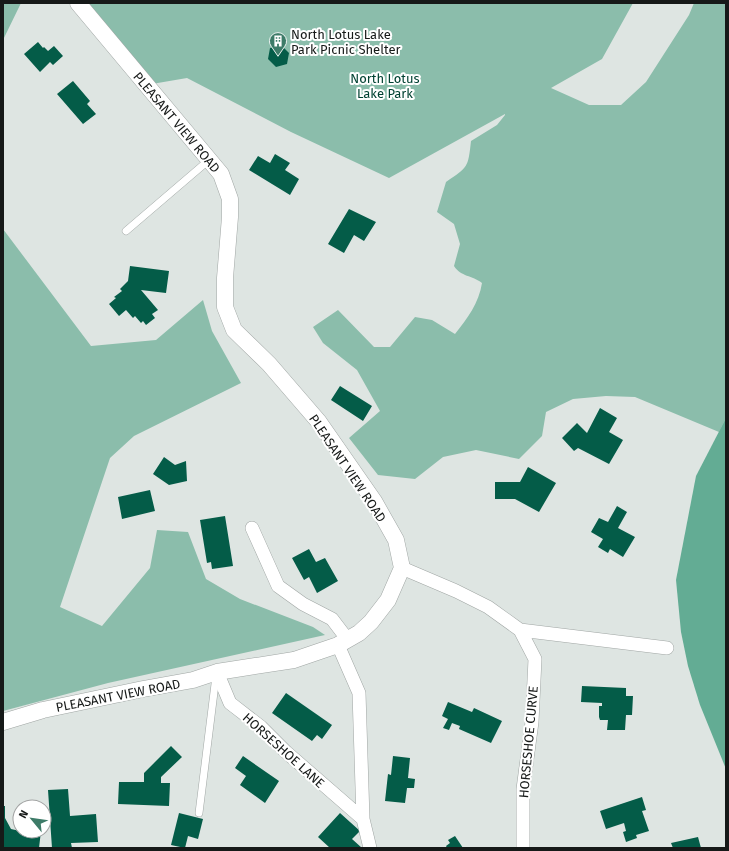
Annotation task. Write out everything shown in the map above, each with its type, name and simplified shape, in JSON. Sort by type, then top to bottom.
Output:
[{"type":"street","name":"PLEASANT VIEW ROAD","points":[[3,722],[43,710],[193,680],[217,672],[294,660],[343,643],[359,633],[371,622],[388,600],[402,568],[396,540],[374,501],[319,422],[269,364],[234,330],[225,307],[225,278],[230,199],[221,174],[78,3]]},
{"type":"street","points":[[252,528],[278,586],[303,604],[332,619],[343,643],[359,693],[363,819],[370,848]]},
{"type":"street","name":"HORSESHOE CURVE","points":[[402,568],[456,591],[481,604],[520,630],[535,659],[532,722],[523,789],[523,848]]},
{"type":"street","points":[[520,630],[667,648]]},
{"type":"street","name":"HORSESHOE LANE","points":[[217,672],[230,703],[261,727],[286,752],[363,819]]},
{"type":"lane","points":[[126,231],[209,160]]},
{"type":"lane","points":[[199,813],[217,672]]},
{"type":"green space","points":[[3,3],[21,3],[3,40]]},
{"type":"green space","name":"North Lotus Lake Park","points":[[82,3],[633,3],[602,59],[551,88],[589,105],[621,105],[646,82],[689,15],[694,3],[726,3],[726,418],[719,432],[635,397],[606,396],[573,399],[546,412],[542,436],[519,459],[476,450],[443,457],[415,479],[378,475],[349,438],[380,411],[357,370],[323,343],[313,327],[338,310],[374,347],[390,347],[415,317],[432,320],[455,334],[468,317],[475,304],[482,283],[463,274],[454,266],[460,244],[454,224],[437,212],[446,182],[463,170],[468,162],[471,141],[497,125],[505,114],[389,178],[291,132],[187,78],[146,85]]},
{"type":"green space","points":[[3,229],[91,346],[156,340],[203,300],[212,331],[241,383],[134,436],[110,458],[60,607],[102,626],[150,568],[157,530],[188,532],[206,579],[240,599],[313,627],[325,635],[108,683],[3,711]]},
{"type":"shaded area","points":[[726,418],[726,769],[700,705],[688,666],[681,632],[676,580],[696,476]]},
{"type":"building","points":[[38,42],[48,51],[54,46],[63,56],[53,65],[50,62],[40,72],[24,54]]},
{"type":"building","name":"North Lotus Lake Park Picnic Shelter","points":[[281,45],[289,53],[287,64],[276,67],[268,59],[270,48]]},
{"type":"building","points":[[73,81],[90,101],[87,104],[96,114],[83,124],[57,94]]},
{"type":"building","points":[[275,154],[290,163],[285,170],[299,179],[290,195],[249,170],[258,156],[270,163]]},
{"type":"building","points":[[349,209],[376,222],[364,241],[354,235],[344,253],[328,244]]},
{"type":"building","points":[[130,266],[169,271],[166,293],[141,290],[158,310],[152,314],[155,318],[146,325],[143,321],[141,323],[135,316],[133,318],[126,310],[119,316],[109,304],[116,298],[114,297],[122,291],[120,289],[128,281]]},
{"type":"building","points":[[340,386],[372,406],[363,421],[331,400]]},
{"type":"building","points":[[600,408],[617,418],[609,432],[623,440],[609,464],[578,448],[574,451],[562,438],[577,423],[587,433]]},
{"type":"building","points":[[164,457],[175,465],[186,461],[187,481],[169,485],[153,474]]},
{"type":"building","points":[[528,467],[556,483],[539,512],[515,499],[495,499],[495,482],[520,482]]},
{"type":"building","points":[[150,490],[155,511],[122,519],[118,497]]},
{"type":"building","points":[[617,506],[627,512],[618,528],[635,537],[623,557],[610,549],[608,553],[598,547],[603,539],[591,532],[599,518],[608,522]]},
{"type":"building","points":[[225,516],[233,566],[212,569],[211,562],[207,563],[200,520]]},
{"type":"building","points":[[309,549],[316,562],[325,558],[338,581],[317,593],[309,577],[304,580],[292,558]]},
{"type":"building","points":[[582,686],[626,688],[626,696],[633,696],[632,715],[626,715],[625,730],[607,730],[608,720],[600,720],[599,717],[599,706],[602,706],[602,703],[581,702]]},
{"type":"building","points":[[286,693],[332,725],[322,739],[317,735],[312,741],[272,713]]},
{"type":"building","points":[[448,702],[472,712],[474,708],[502,721],[491,743],[459,729],[460,726],[452,723],[449,730],[443,728],[448,719],[442,716]]},
{"type":"building","points":[[171,746],[182,757],[161,777],[161,783],[170,783],[169,806],[118,804],[119,782],[144,782],[144,773]]},
{"type":"building","points":[[243,756],[279,781],[265,803],[240,785],[246,776],[235,768]]},
{"type":"building","points":[[393,756],[410,758],[408,778],[415,779],[414,788],[407,788],[405,803],[385,801],[388,774],[391,775]]},
{"type":"building","points":[[68,789],[70,816],[96,814],[98,842],[71,843],[72,848],[52,848],[52,799],[49,799],[48,790]]},
{"type":"building","points":[[642,797],[646,810],[642,811],[649,831],[636,835],[637,838],[626,842],[623,832],[626,831],[624,823],[606,829],[600,811]]},
{"type":"building","points":[[3,806],[5,806],[5,818],[12,829],[12,839],[40,839],[39,848],[3,848]]},
{"type":"building","points":[[179,813],[203,819],[198,839],[188,836],[185,848],[171,845]]},
{"type":"building","points":[[340,813],[360,831],[352,839],[362,848],[330,848],[318,837]]},
{"type":"building","points":[[455,836],[463,848],[447,848],[446,846],[450,843],[448,840]]},
{"type":"building","points":[[698,837],[701,848],[673,848],[671,843]]},
{"type":"place","name":"North Lotus Lake Park Picnic Shelter","points":[[278,56]]}]
